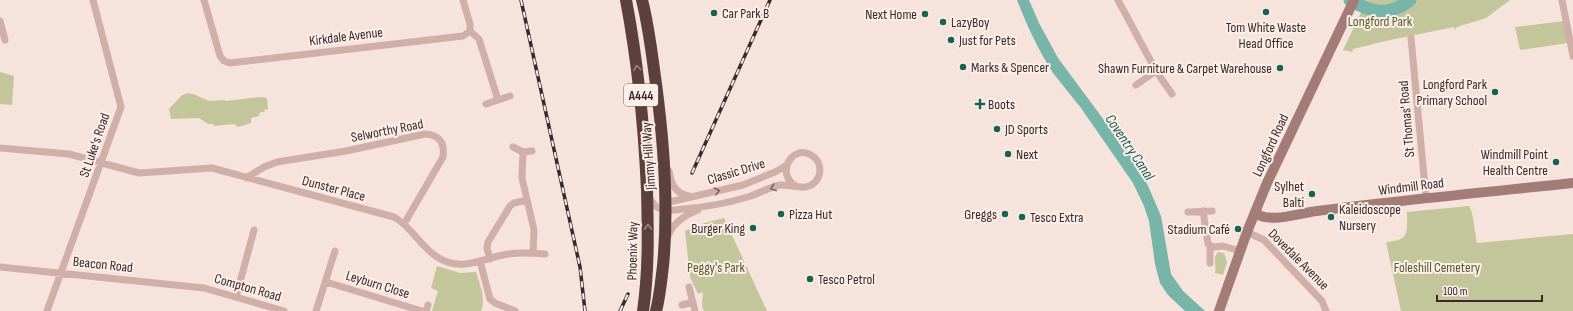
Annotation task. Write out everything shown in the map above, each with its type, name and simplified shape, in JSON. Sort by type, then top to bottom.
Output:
[{"type":"highway","name":"Jimmy Hill Way","points":[[626,0],[640,92],[646,190]]},
{"type":"highway","name":"Jimmy Hill Way","points":[[642,0],[652,57],[662,137],[658,207],[664,247],[659,300],[656,311]]},
{"type":"highway","name":"Phoenix Way","points":[[644,311],[648,268],[658,207],[646,190]]},
{"type":"main road","name":"Longford Road","points":[[1220,309],[1247,232],[1267,183],[1354,1]]},
{"type":"main road","name":"Windmill Road","points":[[1255,213],[1260,216],[1270,218],[1426,198],[1573,183]]},
{"type":"street","name":"St Luke's Road","points":[[47,311],[121,107],[93,0]]},
{"type":"street","name":"Kirkdale Avenue","points":[[204,0],[220,56],[224,61],[230,63],[463,36],[470,31]]},
{"type":"street","points":[[463,0],[470,24],[470,31],[479,39],[498,100]]},
{"type":"street","points":[[1118,0],[1156,71],[1172,94]]},
{"type":"street","points":[[1562,0],[1570,20],[1573,56]]},
{"type":"street","points":[[0,21],[5,40]]},
{"type":"street","name":"St Thomas' Road","points":[[1411,38],[1426,198]]},
{"type":"street","points":[[1136,84],[1156,71]]},
{"type":"street","points":[[486,104],[510,96]]},
{"type":"street","name":"Selworthy Road","points":[[246,178],[264,167],[277,162],[346,151],[424,134],[431,135],[442,142],[444,146],[443,157],[404,224]]},
{"type":"street","points":[[662,137],[673,185],[680,193],[691,197]]},
{"type":"street","name":"Dunster Place","points":[[0,148],[64,153],[139,173],[212,168],[394,216],[437,257],[452,264],[460,265],[512,254],[545,254]]},
{"type":"street","points":[[513,148],[523,152],[532,151]]},
{"type":"street","points":[[523,152],[521,170],[534,230],[533,253]]},
{"type":"street","points":[[664,247],[670,230],[682,218],[706,208],[734,201],[780,185],[806,187],[816,182],[820,172],[819,164],[813,156],[802,153],[794,156],[787,165],[787,175],[796,186]]},
{"type":"street","name":"Classic Drive","points":[[658,207],[743,184],[775,172],[787,165]]},
{"type":"street","points":[[490,259],[487,248],[488,242],[507,210],[514,203],[527,200]]},
{"type":"street","points":[[658,207],[706,208]]},
{"type":"street","points":[[1188,212],[1212,210]]},
{"type":"street","points":[[1203,211],[1207,242],[1210,246],[1210,263]]},
{"type":"street","points":[[236,297],[254,230]]},
{"type":"street","name":"Dovedale Avenue","points":[[1247,232],[1264,240],[1322,301],[1326,311]]},
{"type":"street","points":[[1210,246],[1223,246],[1240,251]]},
{"type":"street","name":"Leyburn Close","points":[[316,311],[335,251]]},
{"type":"street","points":[[480,261],[490,299],[495,304],[514,311]]},
{"type":"street","name":"Beacon Road","points":[[0,267],[204,288]]},
{"type":"street","name":"Leyburn Close","points":[[326,282],[422,311]]},
{"type":"street","points":[[689,287],[695,311]]},
{"type":"street","name":"Compton Road","points":[[204,288],[284,311]]},
{"type":"street","points":[[682,305],[693,302]]},
{"type":"green space","name":"Longford Park","points":[[1367,0],[1510,0],[1486,18],[1457,27],[1455,30],[1454,27],[1390,40],[1353,49],[1352,52],[1343,50]]},
{"type":"green space","points":[[1564,21],[1568,43],[1520,50],[1515,27]]},
{"type":"green space","points":[[0,72],[14,76],[12,105],[0,104]]},
{"type":"green space","points":[[187,93],[209,101],[225,101],[261,97],[267,98],[268,109],[264,112],[260,112],[259,116],[251,118],[251,123],[238,127],[234,124],[214,126],[213,124],[208,124],[199,118],[171,119],[169,109],[181,96]]},
{"type":"green space","name":"Foleshill Cemetery","points":[[1469,206],[1472,213],[1477,243],[1573,234],[1573,311],[1401,311],[1386,242],[1399,239],[1406,234],[1407,212]]},
{"type":"green space","name":"Peggy's Park","points":[[724,218],[767,311],[704,311],[702,306],[703,292],[698,294],[690,277],[685,231],[704,223]]},
{"type":"green space","points":[[1218,252],[1224,253],[1227,262],[1223,275],[1215,273],[1215,257]]},
{"type":"green space","points":[[437,266],[460,273],[476,272],[483,296],[481,311],[432,311],[438,291],[431,288]]},
{"type":"water","points":[[1017,0],[1029,0],[1039,23],[1058,58],[1135,162],[1145,179],[1161,216],[1171,274],[1183,291],[1205,311],[1185,311],[1168,295],[1160,283],[1155,264],[1149,221],[1144,206],[1133,183],[1081,108],[1053,73],[1033,37]]},
{"type":"waterway","points":[[1350,0],[1366,8],[1380,11],[1395,9],[1410,0]]},
{"type":"railway","points":[[521,0],[580,267],[585,311]]},
{"type":"railway","points":[[692,173],[770,0]]},
{"type":"railway","points":[[620,311],[628,294]]},
{"type":"place","name":"Tom White Waste Head Office","points":[[1266,12]]},
{"type":"place","name":"Car Park B","points":[[714,13]]},
{"type":"place","name":"Next Home","points":[[925,14]]},
{"type":"place","name":"LazyBoy","points":[[943,22]]},
{"type":"place","name":"Just for Pets","points":[[951,40]]},
{"type":"place","name":"Marks & Spencer","points":[[963,67]]},
{"type":"place","name":"Shawn Furniture & Carpet Warehouse","points":[[1280,68]]},
{"type":"place","name":"Longford Park Primary School","points":[[1495,92]]},
{"type":"place","name":"Boots","points":[[980,104]]},
{"type":"place","name":"JD Sports","points":[[997,129]]},
{"type":"place","name":"Next","points":[[1008,154]]},
{"type":"place","name":"Windmill Point Health Centre","points":[[1556,162]]},
{"type":"place","name":"Sylhet Balti","points":[[1312,194]]},
{"type":"place","name":"Pizza Hut","points":[[781,214]]},
{"type":"place","name":"Greggs","points":[[1005,214]]},
{"type":"place","name":"Tesco Extra","points":[[1022,217]]},
{"type":"place","name":"Kaleidoscope Nursery","points":[[1331,217]]},
{"type":"place","name":"Burger King","points":[[753,228]]},
{"type":"place","name":"Stadium Café","points":[[1238,229]]},
{"type":"place","name":"Tesco Petrol","points":[[810,279]]},
{"type":"water label","name":"Coventry Canal","points":[[1130,147]]}]
